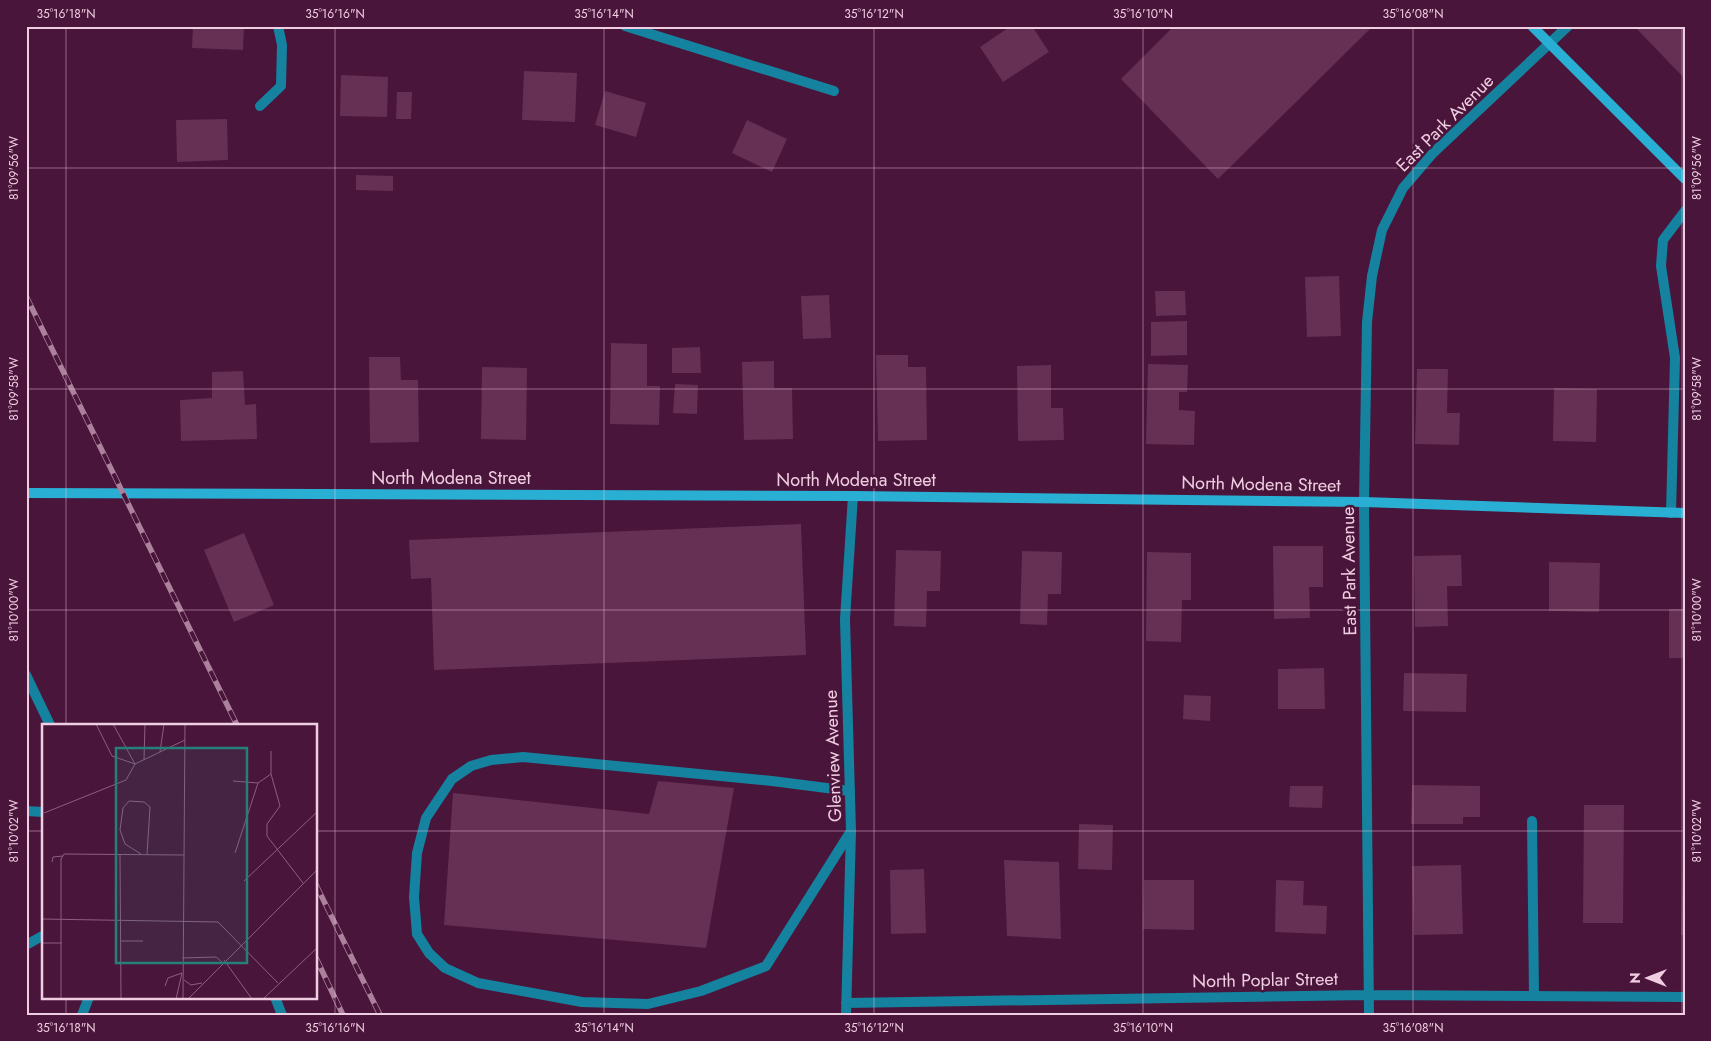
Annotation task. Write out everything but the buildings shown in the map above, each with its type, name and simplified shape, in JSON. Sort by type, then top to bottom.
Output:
[{"type":"street","points":[[260,106],[281,86],[282,45],[278,26]]},
{"type":"street","points":[[625,26],[834,91]]},
{"type":"street","points":[[1532,26],[1685,179]]},
{"type":"street","name":"East Park Avenue","points":[[1369,1015],[1364,502],[1367,322],[1372,276],[1382,230],[1403,188],[1433,153],[1568,26]]},
{"type":"street","points":[[1671,513],[1675,358],[1661,266],[1663,240],[1685,211]]},
{"type":"street","name":"North Modena Street","points":[[26,493],[853,496],[1364,502],[1685,513]]},
{"type":"street","name":"Glenview Avenue","points":[[846,1015],[851,832],[845,619],[853,496]]},
{"type":"street","points":[[26,675],[29,686],[49,724]]},
{"type":"street","points":[[850,790],[523,757],[491,760],[471,766],[452,779],[426,818],[417,852],[414,897],[417,934],[429,953],[445,968],[478,983],[582,1002],[648,1004],[701,991],[766,966],[851,832]]},
{"type":"street","points":[[26,811],[42,812]]},
{"type":"street","points":[[1532,821],[1534,996]]},
{"type":"street","points":[[26,945],[42,936]]},
{"type":"street","name":"North Poplar Street","points":[[846,1003],[1369,994],[1685,997]]},
{"type":"street","points":[[82,1015],[89,998]]},
{"type":"street","points":[[274,998],[282,1015]]},
{"type":"railway","points":[[26,296],[237,724]]},
{"type":"railway","points":[[318,889],[380,1015]]},
{"type":"railway","points":[[318,962],[343,1015]]}]
